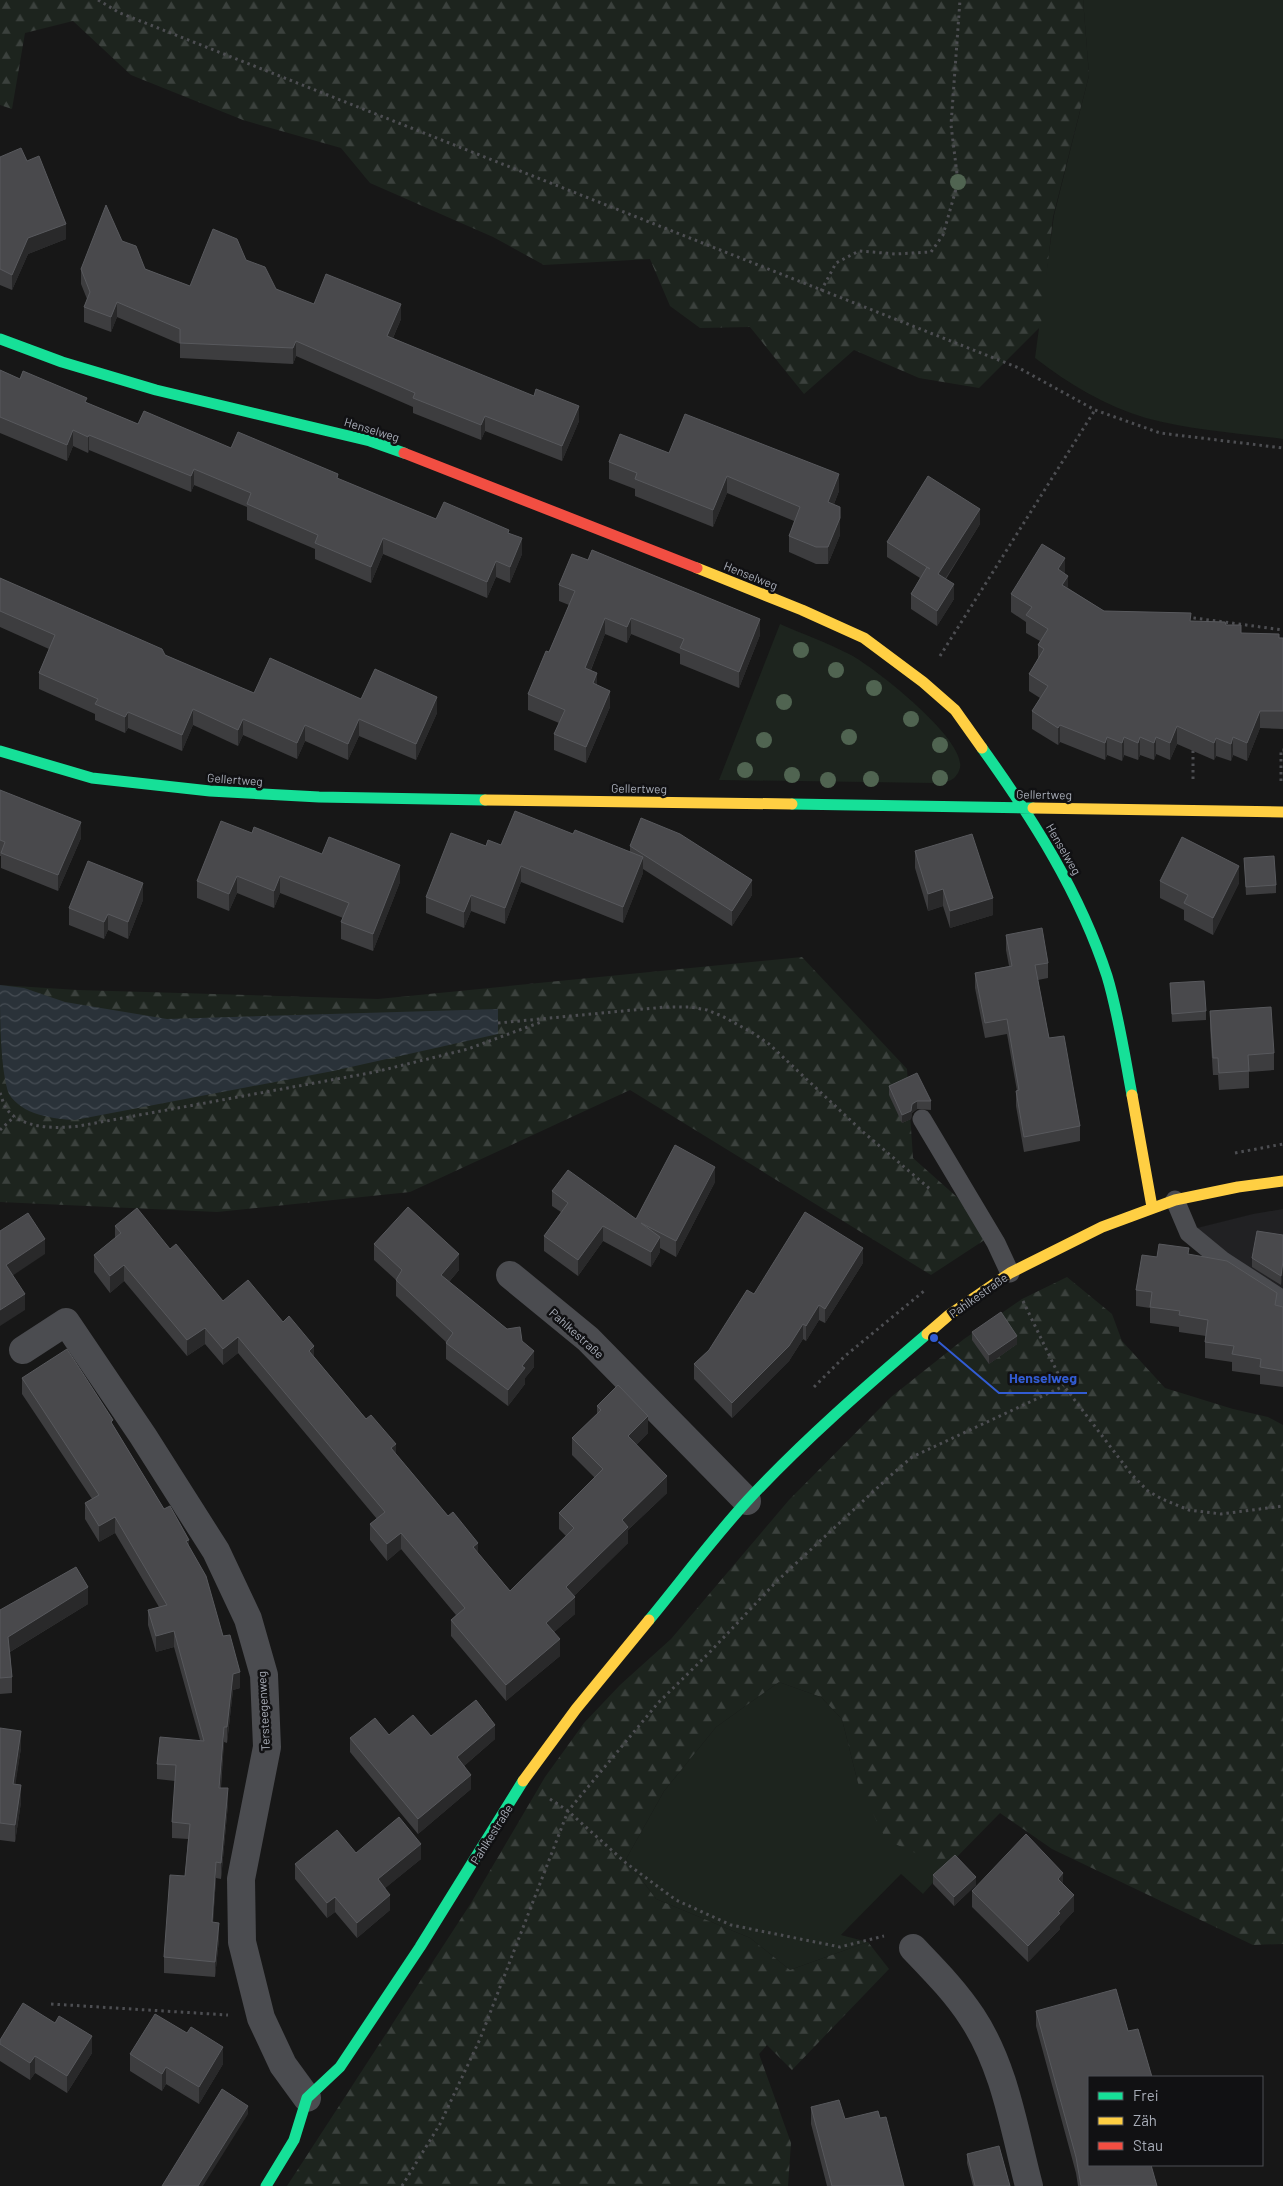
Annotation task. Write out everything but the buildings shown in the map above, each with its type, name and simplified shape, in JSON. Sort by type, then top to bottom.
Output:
[{"type":"street","name":"Henselweg","points":[[0,339],[62,362],[156,390],[370,442],[455,472],[802,610],[864,638],[923,682],[955,710],[1025,808],[1076,898],[1107,977],[1126,1065],[1152,1207]]},
{"type":"street","name":"Gellertweg","points":[[0,752],[92,778],[220,792],[320,797],[1283,812]]},
{"type":"street","name":"Pahlkestraße","points":[[266,2186],[294,2140],[307,2098],[340,2067],[420,1947],[524,1780],[576,1709],[747,1501],[803,1444],[868,1384],[949,1315],[1010,1273],[1102,1227],[1152,1207],[1175,1200],[1238,1187],[1283,1181]]},
{"type":"street","name":"Pahlkestraße","points":[[510,1275],[588,1340],[747,1501]]},
{"type":"street","name":"Tersteegenweg","points":[[23,1350],[66,1322],[143,1436],[216,1551],[248,1619],[264,1676],[267,1747],[242,1879],[242,1942],[262,2018],[283,2065],[307,2098]]},
{"type":"street","points":[[912,1948],[954,1992],[978,2028],[999,2071],[1029,2186]]},
{"type":"lane","points":[[922,1119],[996,1243],[1010,1273]]},
{"type":"lane","points":[[1175,1200],[1189,1233],[1223,1261],[1283,1300]]},
{"type":"path","points":[[98,0],[130,17],[1018,368],[1094,410],[1160,433],[1283,448]]},
{"type":"path","points":[[821,291],[836,263],[859,252],[896,254],[931,252],[943,235],[958,182],[951,125],[960,0]]},
{"type":"path","points":[[923,682],[1094,410]]},
{"type":"path","points":[[1182,617],[1283,630]]},
{"type":"path","points":[[1192,810],[1193,742]]},
{"type":"path","points":[[1281,784],[1281,750],[1283,750]]},
{"type":"path","points":[[498,1023],[546,1020],[665,1007],[690,1007],[722,1016],[769,1044],[862,1131],[935,1194]]},
{"type":"path","points":[[0,1093],[6,1108],[15,1116],[46,1128],[61,1129],[375,1072],[468,1050],[546,1020]]},
{"type":"path","points":[[0,1130],[15,1116]]},
{"type":"path","points":[[1010,1273],[1064,1386],[1132,1475],[1148,1490],[1162,1499],[1189,1510],[1221,1514],[1283,1506]]},
{"type":"path","points":[[402,2186],[440,2124],[480,2038],[568,1811],[658,1702],[709,1653],[790,1568],[912,1457],[1064,1386]]},
{"type":"path","points":[[524,1780],[568,1811],[626,1864],[676,1900],[731,1925],[840,1947],[893,1934],[912,1948]]},
{"type":"path","points":[[51,2004],[262,2018]]},
{"type":"shaded area","points":[[1283,1209],[1283,1292],[1232,1259],[1197,1228],[1253,1214]]},
{"type":"green space","points":[[0,0],[1083,0],[1089,75],[1053,217],[1041,326],[979,388],[919,378],[854,350],[804,394],[750,327],[700,328],[670,306],[650,259],[544,265],[493,237],[370,183],[341,148],[243,120],[131,75],[73,21],[25,33],[12,109],[0,105]]},
{"type":"green space","points":[[1083,0],[1283,0],[1283,439],[1197,428],[1146,418],[1102,401],[1061,377],[1035,358],[1054,215],[1089,75]]},
{"type":"green space","points":[[780,624],[851,655],[898,689],[949,740],[958,755],[960,768],[956,776],[949,781],[937,783],[719,780]]},
{"type":"green space","points":[[802,957],[907,1069],[913,1158],[958,1198],[986,1239],[931,1275],[630,1090],[410,1192],[217,1212],[0,1202],[0,985],[78,990],[378,999]]},
{"type":"green space","points":[[1067,1277],[1112,1314],[1122,1341],[1165,1388],[1233,1409],[1268,1417],[1283,1425],[1283,1944],[1253,1945],[1052,1849],[1000,1813],[947,1867],[886,1840],[858,1783],[842,1719],[821,1697],[779,1682],[716,1727],[664,1791],[626,1859],[656,1899],[750,1938],[790,1970],[868,1942],[889,1969],[792,2070],[767,2045],[759,2054],[791,2143],[788,2186],[287,2186],[471,1903],[545,1777],[584,1723],[620,1685],[671,1639],[789,1500],[891,1397],[964,1339],[1022,1299]]},
{"type":"green space","points":[[779,1682],[821,1697],[842,1719],[858,1783],[947,1867],[923,1894],[901,1874],[841,1935],[868,1942],[790,1970],[750,1938],[656,1899],[626,1859],[664,1791],[716,1727]]},
{"type":"water","points":[[0,985],[24,988],[65,1002],[167,1019],[498,1009],[498,1034],[333,1071],[75,1120],[48,1117],[30,1111],[22,1107],[9,1094],[2,1057]]},
{"type":"traffic: fast","points":[[0,339],[62,362],[156,390],[370,441],[404,453]]},
{"type":"traffic: fast","points":[[982,748],[1037,829],[1054,858],[1096,945],[1111,990],[1132,1095]]},
{"type":"traffic: fast","points":[[0,751],[92,778],[210,791],[319,797],[485,800]]},
{"type":"traffic: fast","points":[[792,804],[1033,808]]},
{"type":"traffic: fast","points":[[649,1620],[722,1529],[769,1478],[835,1414],[927,1334]]},
{"type":"traffic: fast","points":[[266,2186],[294,2140],[307,2098],[340,2067],[420,1947],[523,1781]]},
{"type":"traffic: slow","points":[[697,568],[802,610],[864,638],[923,682],[955,710],[982,748]]},
{"type":"traffic: slow","points":[[485,800],[792,804]]},
{"type":"traffic: slow","points":[[1033,808],[1283,812]]},
{"type":"traffic: slow","points":[[1132,1095],[1152,1207]]},
{"type":"traffic: slow","points":[[927,1334],[949,1315],[1010,1273],[1102,1227],[1175,1200],[1238,1187],[1283,1181]]},
{"type":"traffic: slow","points":[[523,1781],[576,1709],[649,1620]]},
{"type":"traffic: jam","points":[[404,453],[697,568]]},
{"type":"place","name":"Henselweg","points":[[934,1338]]}]
